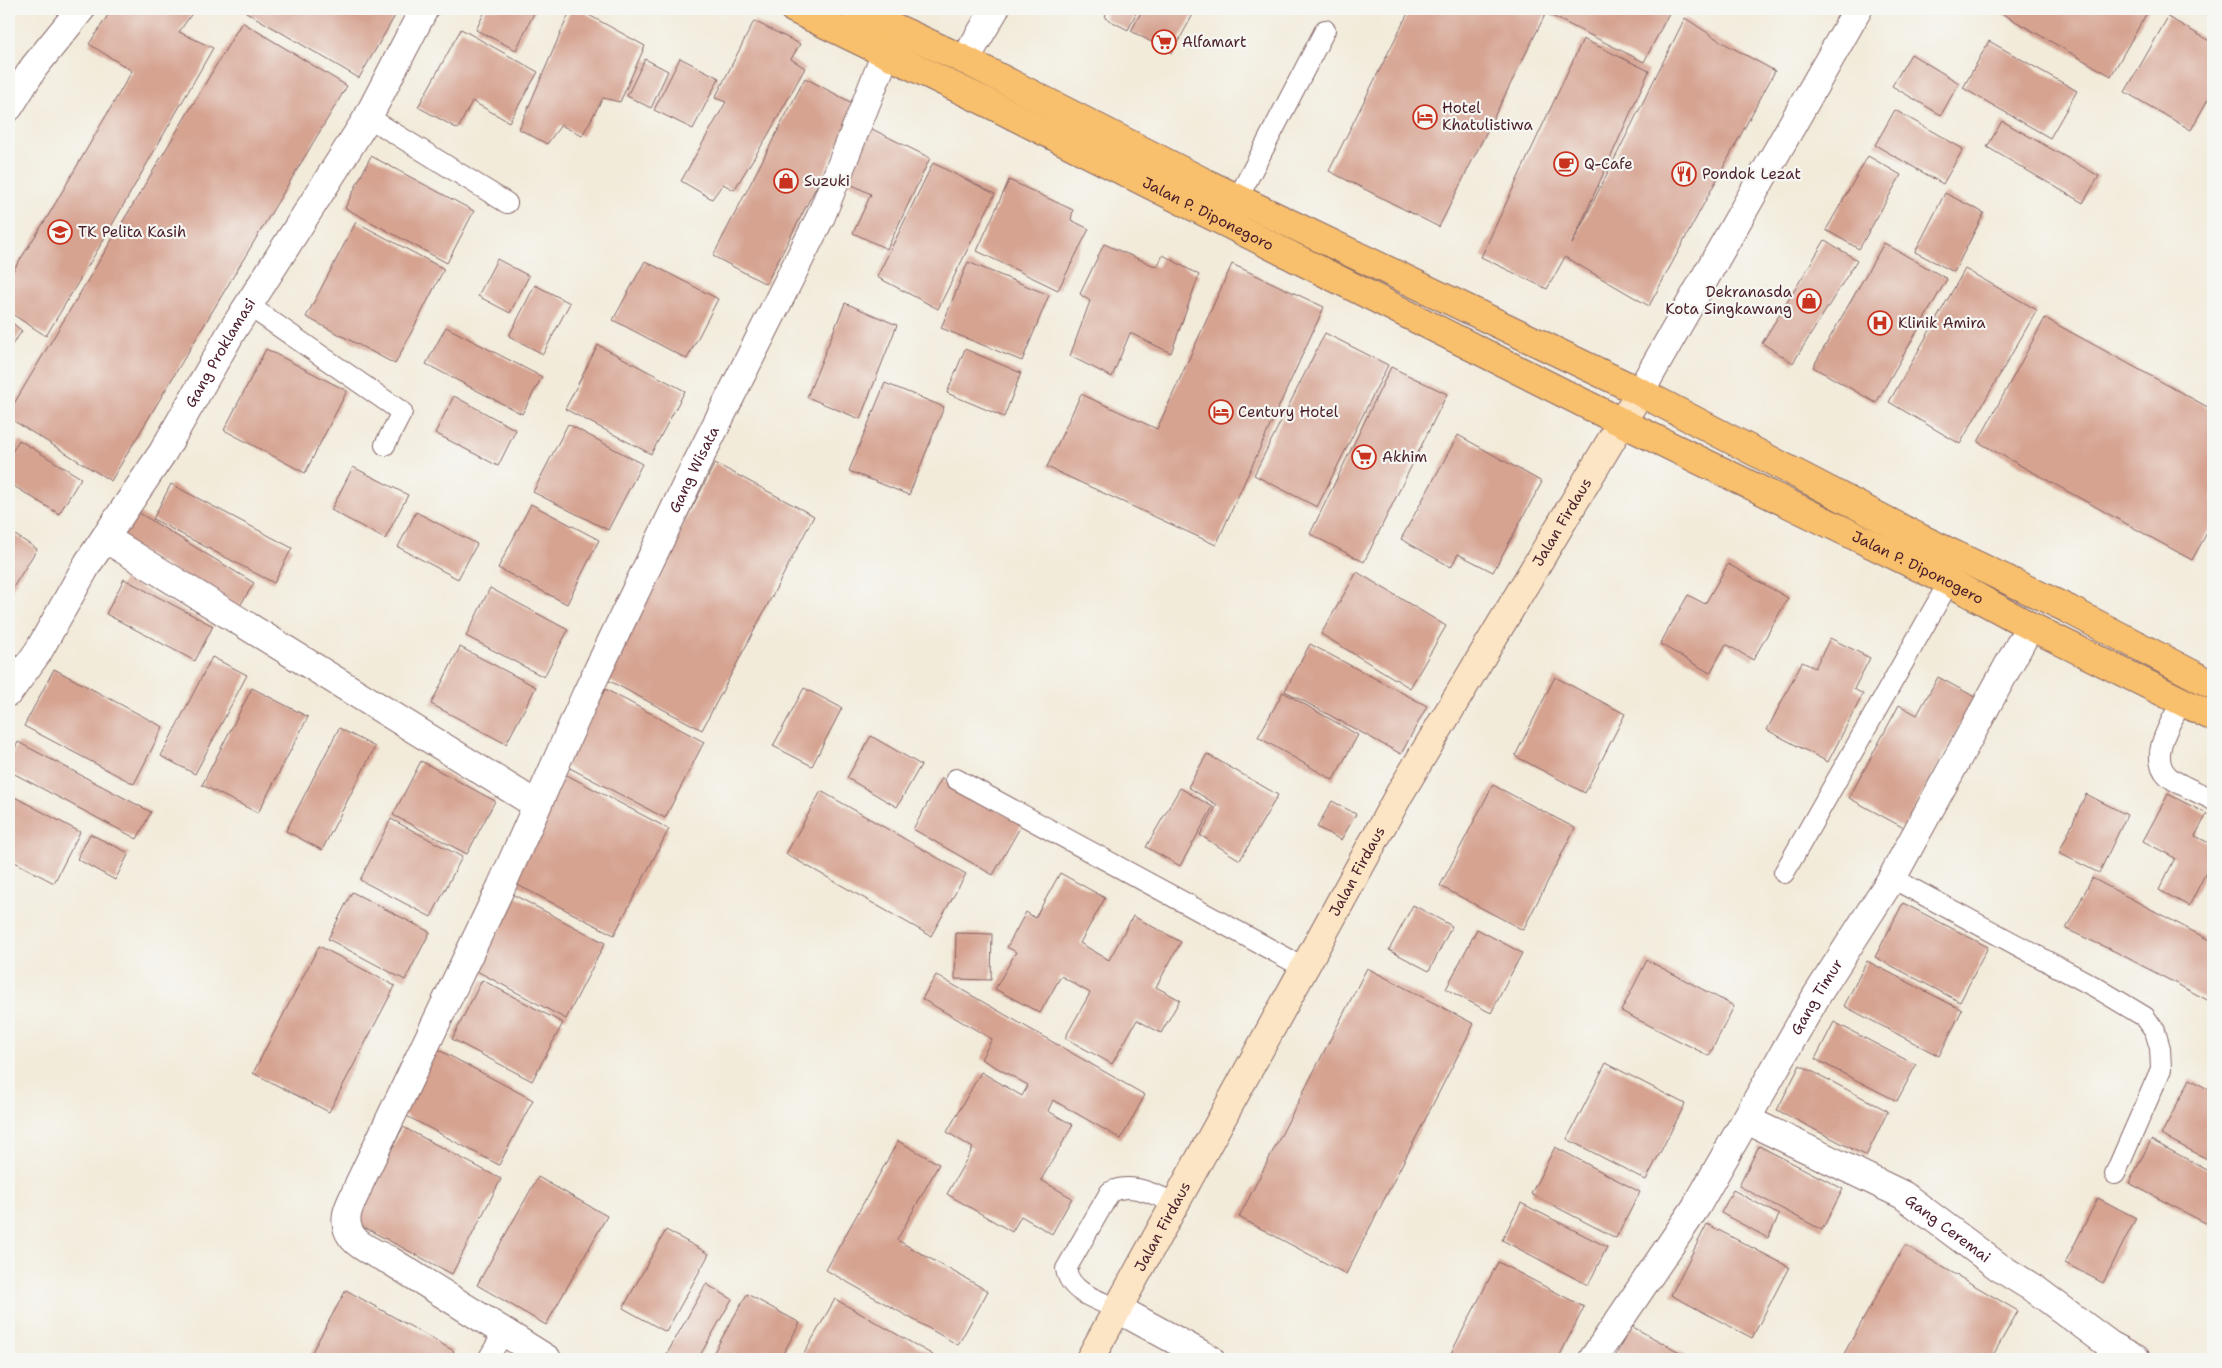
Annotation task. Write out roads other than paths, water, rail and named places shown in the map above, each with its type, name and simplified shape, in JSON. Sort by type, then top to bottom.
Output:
[{"type":"main road","name":"Jalan P. Diponegoro","points":[[794,9],[986,102],[1621,422]]},
{"type":"main road","name":"Jalan P. Diponegoro","points":[[854,9],[966,60],[1238,198],[1640,392]]},
{"type":"main road","name":"Jalan P. Diponogero","points":[[1640,392],[1918,536],[2068,609],[2213,685]]},
{"type":"main road","name":"Jalan P. Diponogero","points":[[1621,422],[1950,582],[2030,626],[2213,717]]},
{"type":"street","points":[[9,107],[34,67],[81,9]]},
{"type":"street","name":"Gang Proklamasi","points":[[9,692],[38,652],[88,563],[163,452],[248,305],[368,117],[424,9]]},
{"type":"street","points":[[966,60],[995,9]]},
{"type":"street","points":[[1640,392],[1858,9]]},
{"type":"street","name":"Gang Wisata","points":[[547,1359],[389,1260],[366,1249],[353,1238],[348,1227],[347,1213],[359,1184],[501,887],[586,695],[693,471],[821,216],[886,53]]},
{"type":"street","name":"Jalan Firdaus","points":[[1090,1359],[1400,793],[1640,392]]},
{"type":"street","points":[[105,538],[537,805]]},
{"type":"street","name":"Gang Timur","points":[[1593,1359],[1696,1207],[1817,995],[1892,878],[2030,626]]},
{"type":"street","name":"Gang Ceremai","points":[[1747,1120],[1903,1195],[1999,1267],[2036,1290],[2110,1345],[2136,1359]]},
{"type":"street","points":[[1118,1309],[1210,1359]]},
{"type":"lane","points":[[1238,198],[1325,30]]},
{"type":"lane","points":[[368,117],[507,203]]},
{"type":"lane","points":[[248,305],[402,412],[385,445]]},
{"type":"lane","points":[[1784,873],[1950,582]]},
{"type":"lane","points":[[2182,701],[2160,749],[2162,764],[2168,776],[2213,800]]},
{"type":"lane","points":[[956,778],[1305,968]]},
{"type":"lane","points":[[1892,878],[2146,1017],[2155,1031],[2160,1048],[2161,1069],[2114,1174]]},
{"type":"lane","points":[[1118,1309],[1079,1291],[1067,1279],[1066,1269],[1110,1192],[1120,1188],[1135,1188],[1176,1203]]},
{"type":"lane","points":[[488,1359],[504,1332]]},
{"type":"place","name":"Alfamart","points":[[1164,42]]},
{"type":"place","name":"Hotel Khatulistiwa","points":[[1425,117]]},
{"type":"place","name":"Q-Cafe","points":[[1566,164]]},
{"type":"place","name":"Pondok Lezat","points":[[1684,174]]},
{"type":"place","name":"Suzuki","points":[[786,181]]},
{"type":"place","name":"TK Pelita Kasih","points":[[60,232]]},
{"type":"place","name":"Dekranasda Kota Singkawang","points":[[1809,301]]},
{"type":"place","name":"Klinik Amira","points":[[1880,323]]},
{"type":"place","name":"Century Hotel","points":[[1221,412]]},
{"type":"place","name":"Akhim","points":[[1364,457]]}]
